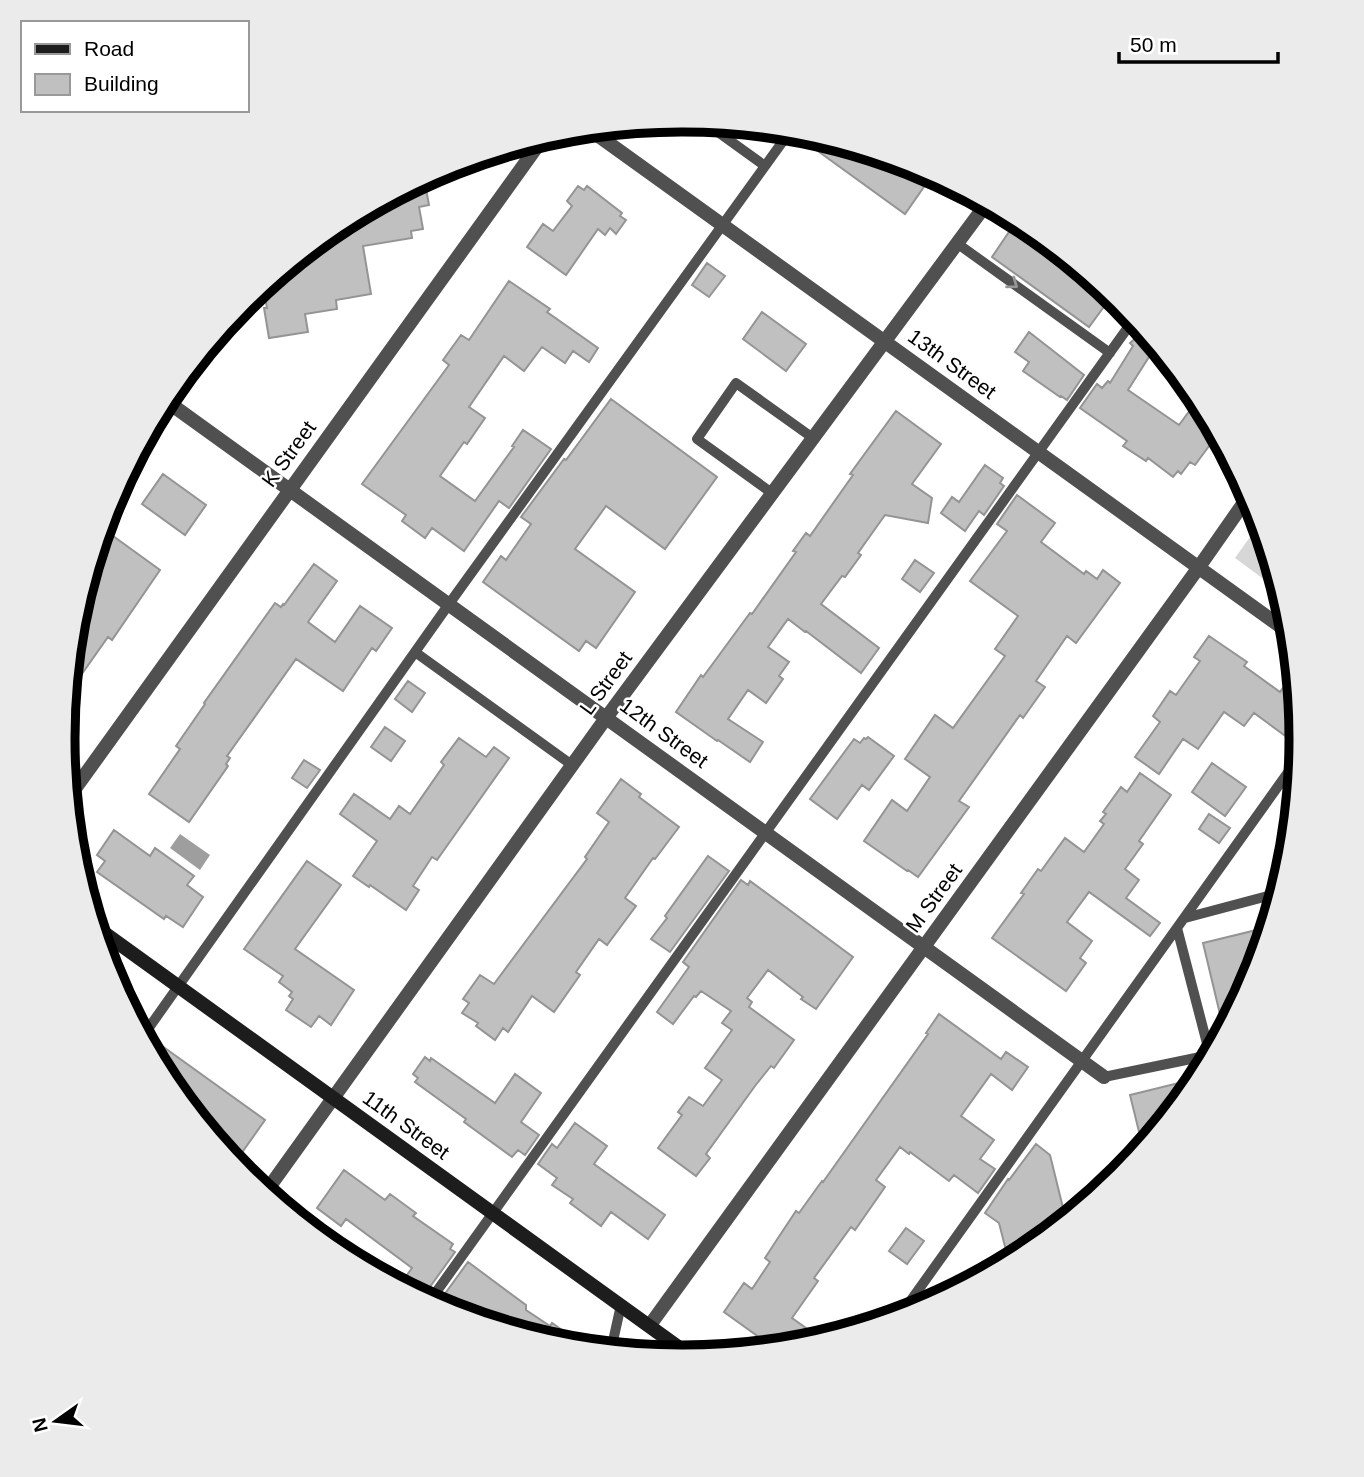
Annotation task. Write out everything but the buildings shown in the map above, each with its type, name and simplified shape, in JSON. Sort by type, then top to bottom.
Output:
[{"type":"street","name":"13th Street","points":[[601,137],[1278,624]]},
{"type":"street","name":"K Street","points":[[78,785],[535,150]]},
{"type":"street","name":"L Street","points":[[271,1185],[606,718],[981,211]]},
{"type":"street","name":"12th Street","points":[[174,407],[1104,1077]]},
{"type":"street","name":"M Street","points":[[650,1325],[1242,505]]},
{"type":"street","name":"11th Street","points":[[107,935],[650,1325],[674,1345]]},
{"type":"lane","points":[[719,133],[765,166]]},
{"type":"lane","points":[[149,1027],[449,604],[783,140]]},
{"type":"lane","points":[[958,244],[1110,353]]},
{"type":"lane","points":[[435,1292],[1129,328]]},
{"type":"lane","points":[[772,494],[696,439],[736,383],[813,438]]},
{"type":"lane","points":[[415,652],[572,765]]},
{"type":"lane","points":[[911,1300],[1287,774]]},
{"type":"lane","points":[[1185,918],[1268,897]]},
{"type":"lane","points":[[1177,928],[1207,1042]]},
{"type":"lane","points":[[1104,1077],[1197,1058]]},
{"type":"lane","points":[[613,1341],[621,1305]]},
{"type":"shaded area","points":[[1253,533],[1268,583],[1235,558]]},
{"type":"shaded area","points":[[180,834],[210,855],[200,870],[170,848]]}]
